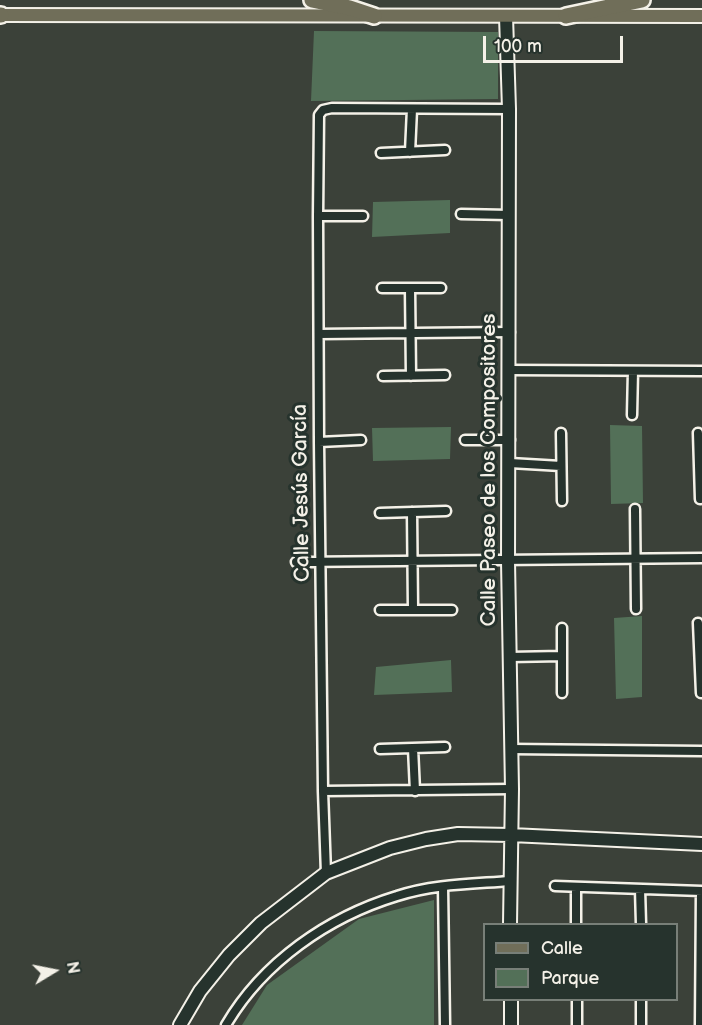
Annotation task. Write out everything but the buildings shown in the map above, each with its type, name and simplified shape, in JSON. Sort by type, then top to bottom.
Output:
[{"type":"highway","points":[[312,0],[358,10],[374,16]]},
{"type":"highway","points":[[566,16],[642,0]]},
{"type":"main road","points":[[0,15],[702,16]]},
{"type":"street","name":"Calle Paseo de los Compositores","points":[[506,16],[509,109],[510,332],[508,561],[512,789],[510,923]]},
{"type":"street","name":"Calle Jesús García","points":[[326,873],[319,442],[318,120],[320,112],[332,108],[412,110]]},
{"type":"street","points":[[410,152],[412,110],[509,109]]},
{"type":"street","points":[[381,153],[445,150]]},
{"type":"street","points":[[460,214],[509,215]]},
{"type":"street","points":[[318,216],[363,216]]},
{"type":"street","points":[[382,288],[441,288]]},
{"type":"street","points":[[410,288],[411,376]]},
{"type":"street","points":[[319,334],[510,332]]},
{"type":"street","points":[[509,370],[702,370]]},
{"type":"street","points":[[632,415],[633,371]]},
{"type":"street","points":[[383,376],[446,375]]},
{"type":"street","points":[[561,433],[562,501]]},
{"type":"street","points":[[698,433],[701,463],[699,499]]},
{"type":"street","points":[[319,442],[361,440]]},
{"type":"street","points":[[465,440],[510,440]]},
{"type":"street","points":[[510,463],[561,466]]},
{"type":"street","points":[[635,509],[636,609]]},
{"type":"street","points":[[380,513],[446,511]]},
{"type":"street","points":[[412,512],[413,609]]},
{"type":"street","points":[[296,562],[702,558]]},
{"type":"street","points":[[380,610],[452,610]]},
{"type":"street","points":[[698,623],[701,657],[700,693]]},
{"type":"street","points":[[562,628],[562,693]]},
{"type":"street","points":[[510,657],[562,656]]},
{"type":"street","points":[[380,749],[445,747]]},
{"type":"street","points":[[412,748],[415,791]]},
{"type":"street","points":[[511,749],[702,751]]},
{"type":"street","points":[[323,791],[512,789]]},
{"type":"street","points":[[180,1025],[200,991],[230,954],[261,923],[326,873],[390,848],[458,834],[702,844]]},
{"type":"street","points":[[226,1025],[258,982],[310,936],[336,921],[391,898],[443,886],[510,881]]},
{"type":"street","points":[[443,886],[445,1025]]},
{"type":"street","points":[[555,886],[702,891],[700,1025]]},
{"type":"street","points":[[576,886],[576,923]]},
{"type":"street","points":[[640,889],[640,923]]},
{"type":"street","points":[[511,1001],[511,1025]]},
{"type":"street","points":[[577,1001],[577,1025]]},
{"type":"street","points":[[641,1001],[641,1025]]},
{"type":"green space","points":[[314,31],[498,32],[498,99],[311,101]]},
{"type":"green space","points":[[450,200],[450,233],[372,237],[373,202]]},
{"type":"green space","points":[[610,425],[642,426],[643,503],[611,504]]},
{"type":"green space","points":[[451,427],[450,459],[373,461],[372,428]]},
{"type":"green space","points":[[642,616],[642,697],[616,699],[614,618]]},
{"type":"green space","points":[[451,660],[452,692],[374,695],[376,667]]},
{"type":"green space","points":[[434,900],[434,1025],[242,1025],[267,985],[359,919]]}]
